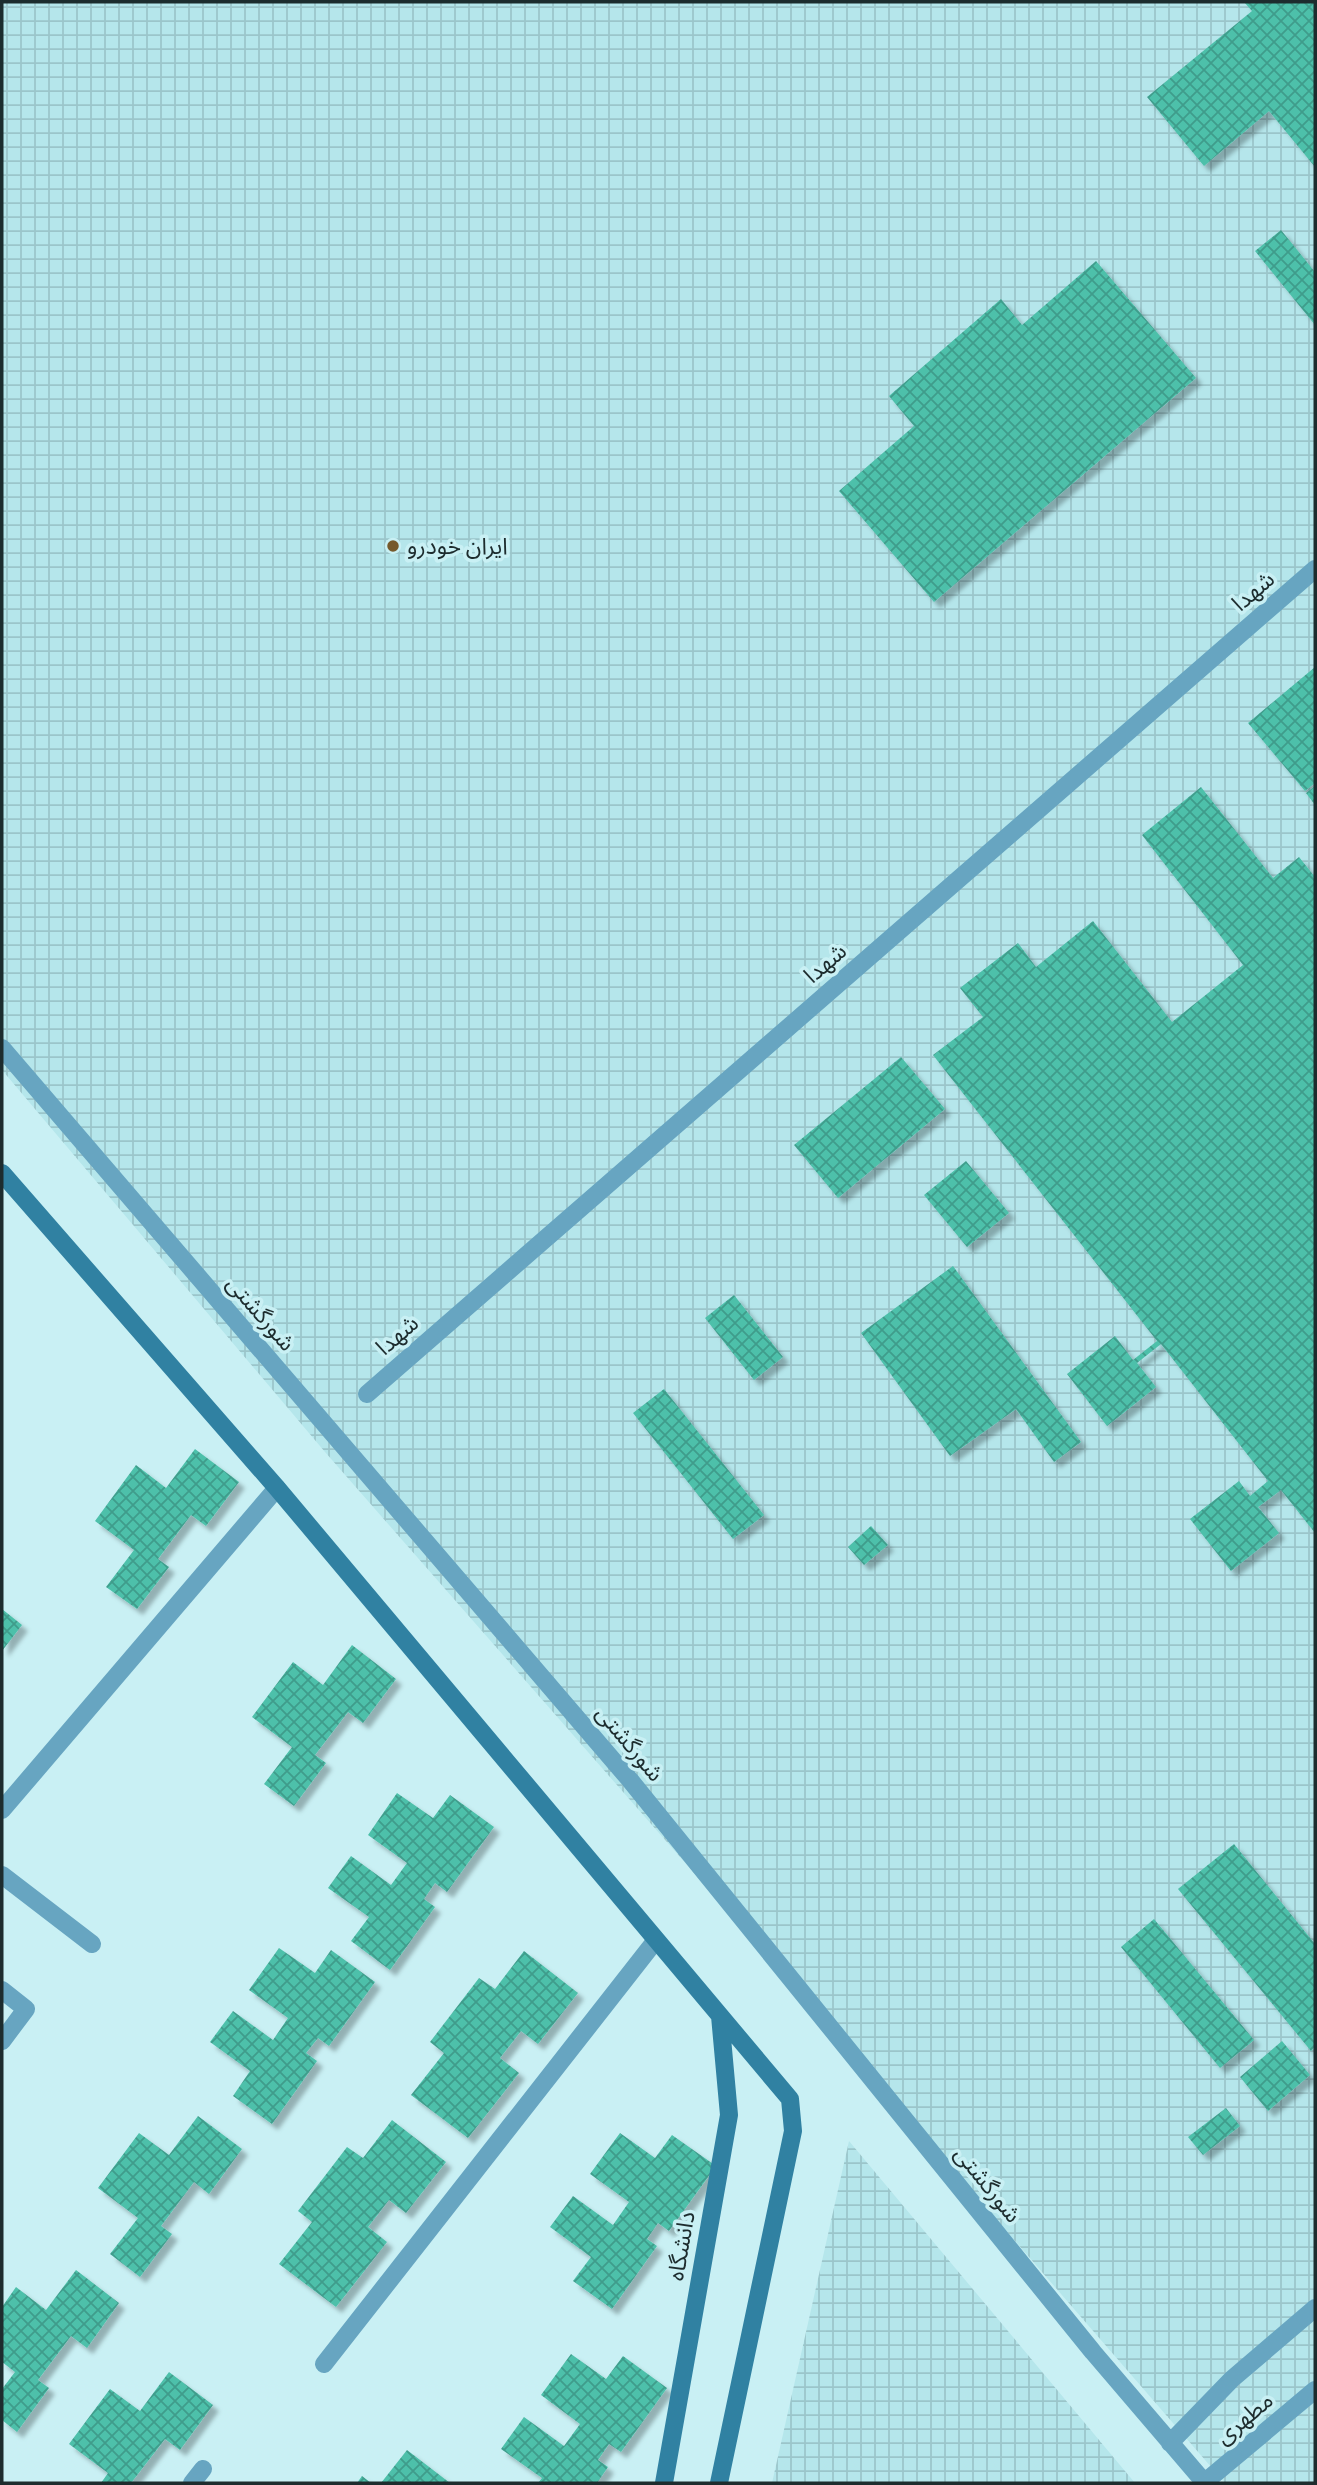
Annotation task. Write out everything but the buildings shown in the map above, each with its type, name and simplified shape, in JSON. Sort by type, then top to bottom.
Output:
[{"type":"street","name":"شهدا","points":[[367,1394],[1315,569]]},
{"type":"street","name":"شورگشتی","points":[[2,1048],[629,1780],[1093,2352],[1205,2483]]},
{"type":"street","points":[[2,1173],[277,1488],[790,2099],[793,2131],[719,2483]]},
{"type":"street","points":[[2,1810],[277,1488]]},
{"type":"street","points":[[2,1875],[92,1944]]},
{"type":"street","points":[[324,2364],[656,1940]]},
{"type":"street","points":[[2,1990],[26,2009],[2,2040]]},
{"type":"street","name":"دانشگاه","points":[[664,2483],[729,2115],[719,2016]]},
{"type":"street","name":"مطهری","points":[[1170,2443],[1231,2378],[1315,2308]]},
{"type":"street","name":"مطهری","points":[[1205,2483],[1315,2390]]},
{"type":"shaded area","points":[[2,2],[1315,2],[1315,2483],[1225,2483],[325,1452],[2,1070]]},
{"type":"shaded area","points":[[849,2141],[1135,2483],[772,2483]]},
{"type":"place","name":"ایران خودرو","points":[[393,546]]}]
